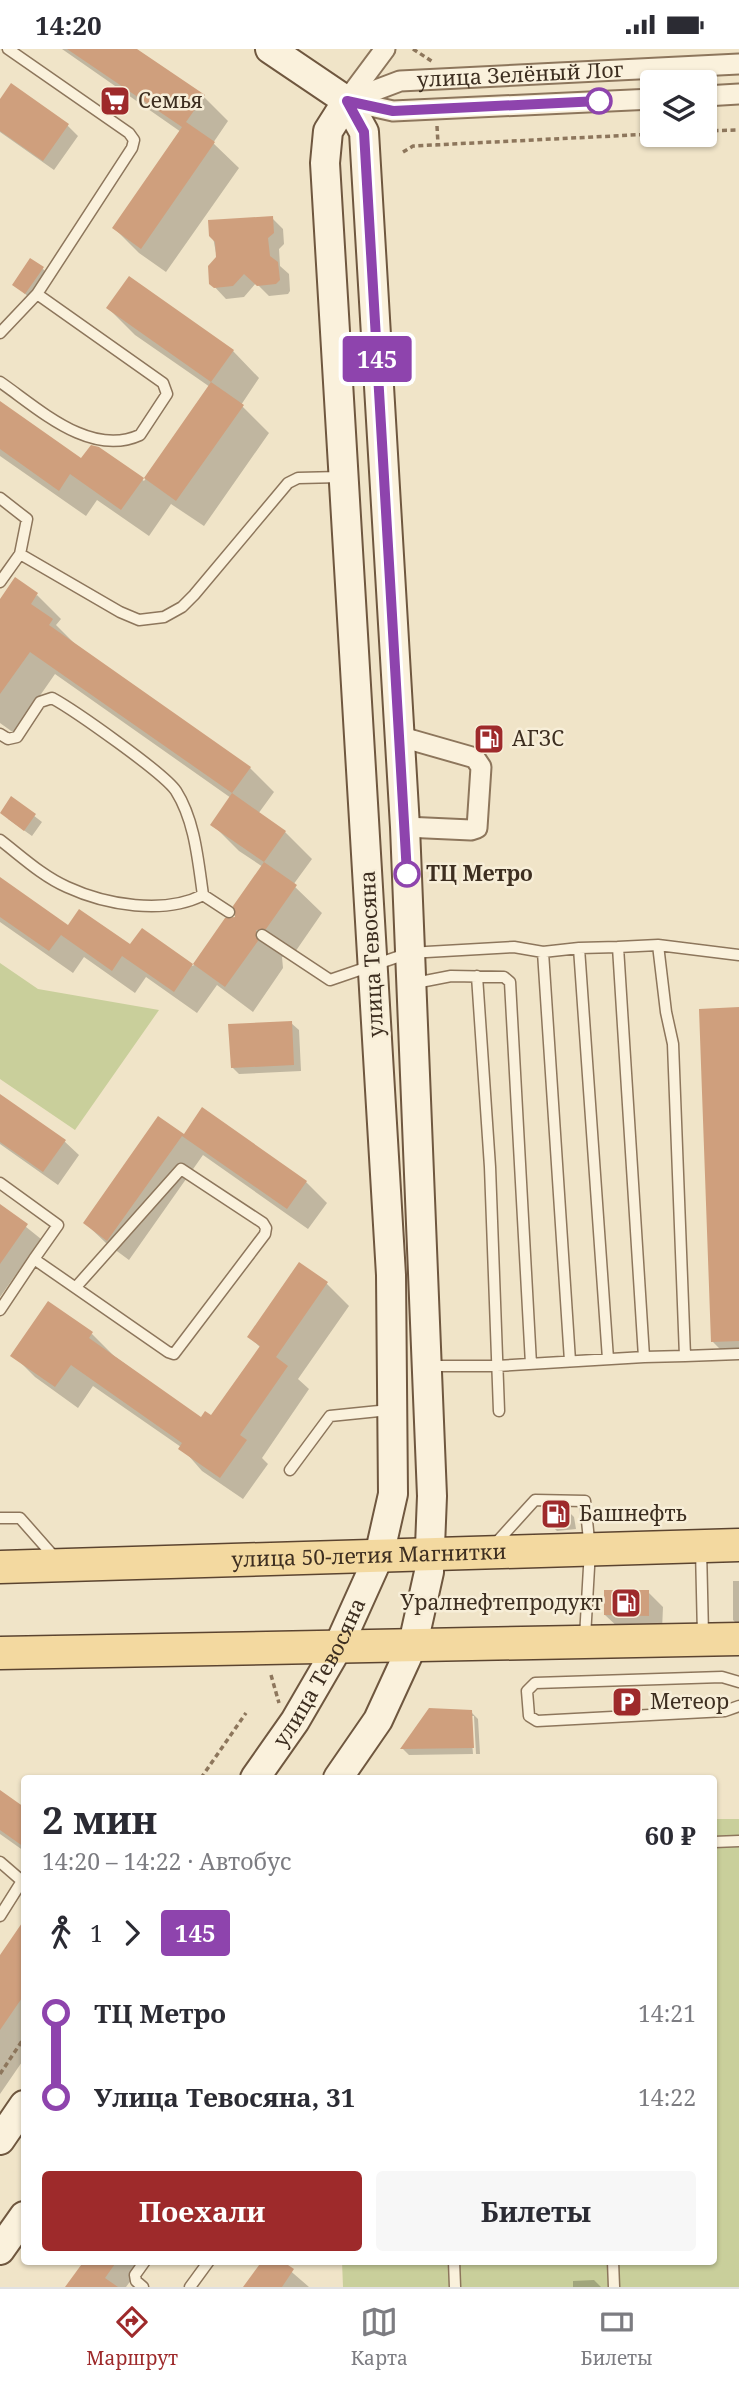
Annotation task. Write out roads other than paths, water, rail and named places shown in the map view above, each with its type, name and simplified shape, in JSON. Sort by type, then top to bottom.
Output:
[{"type":"main road","name":"улица 50-летия Магнитки","points":[[0,1567],[739,1545]]},
{"type":"main road","points":[[0,1653],[739,1639]]},
{"type":"street","name":"улица Зелёный Лог","points":[[270,49],[347,101],[393,111],[640,100]]},
{"type":"street","name":"улица Тевосяна","points":[[256,1775],[295,1721],[338,1647],[379,1556],[393,1494],[391,1275],[326,163],[328,131],[385,49]]},
{"type":"street","name":"улица Зелёный Лог","points":[[347,101],[400,81],[739,64]]},
{"type":"street","points":[[717,96],[739,95]]},
{"type":"street","name":"улица Тевосяна","points":[[340,1775],[378,1720],[413,1644],[431,1555],[428,1366],[405,827],[364,132],[347,101]]},
{"type":"street","points":[[398,736],[475,758],[481,767],[477,828],[405,827]]},
{"type":"street","points":[[0,2140],[21,2109]]},
{"type":"street","points":[[0,2250],[21,2220]]},
{"type":"lane","points":[[0,333],[37,294],[132,148],[134,140],[129,133],[8,49]]},
{"type":"lane","points":[[0,381],[58,421],[81,434],[101,440],[140,435],[166,398],[167,390],[163,383],[37,294]]},
{"type":"lane","points":[[20,554],[120,612],[139,620],[164,617],[182,607],[194,595],[288,483],[298,478],[344,476]]},
{"type":"lane","points":[[0,498],[27,519],[20,554],[0,582]]},
{"type":"lane","points":[[0,734],[8,739],[16,737],[40,702],[52,698],[166,779],[182,804],[192,834],[203,895],[229,912]]},
{"type":"lane","points":[[0,841],[48,876],[90,895],[166,907],[186,904],[203,895]]},
{"type":"lane","points":[[262,935],[330,980],[410,953],[514,947],[543,952],[658,945],[739,955]]},
{"type":"lane","points":[[658,945],[666,1012],[673,1044],[685,1356]]},
{"type":"lane","points":[[618,947],[644,1357]]},
{"type":"lane","points":[[579,948],[608,1359]]},
{"type":"lane","points":[[543,952],[569,1361]]},
{"type":"lane","points":[[411,984],[430,978],[477,976],[508,979],[511,987],[531,1364]]},
{"type":"lane","points":[[477,976],[490,1167],[499,1411]]},
{"type":"lane","points":[[34,1259],[174,1354],[257,1245],[266,1228],[263,1223],[181,1169],[76,1287]]},
{"type":"lane","points":[[0,1183],[58,1225],[0,1310]]},
{"type":"lane","points":[[428,1366],[497,1366],[739,1354]]},
{"type":"lane","points":[[290,1470],[330,1416],[393,1410]]},
{"type":"lane","points":[[488,1552],[531,1503],[537,1500],[585,1501],[590,1550],[585,1642]]},
{"type":"lane","points":[[0,1518],[20,1518],[62,1565]]},
{"type":"lane","points":[[701,1546],[703,1640]]},
{"type":"lane","points":[[739,1682],[722,1677],[535,1683],[527,1691],[530,1716],[537,1721],[725,1711],[739,1706]]},
{"type":"lane","points":[[717,1842],[739,1841]]},
{"type":"lane","points":[[0,1862],[21,1880]]},
{"type":"lane","points":[[0,1916],[21,1883]]},
{"type":"lane","points":[[142,2265],[135,2275],[136,2281],[143,2287]]},
{"type":"lane","points":[[190,2287],[206,2265]]},
{"type":"lane","points":[[454,2265],[455,2287]]},
{"type":"lane","points":[[613,2265],[614,2287]]},
{"type":"place","name":"Семья","points":[[115,101]]},
{"type":"place","name":"АГЗС","points":[[489,739]]},
{"type":"place","name":"ТЦ Метро","points":[[407,874]]},
{"type":"place","name":"Башнефть","points":[[556,1514]]},
{"type":"place","name":"Уралнефтепродукт","points":[[626,1603]]},
{"type":"place","name":"Метеор","points":[[627,1702]]}]
